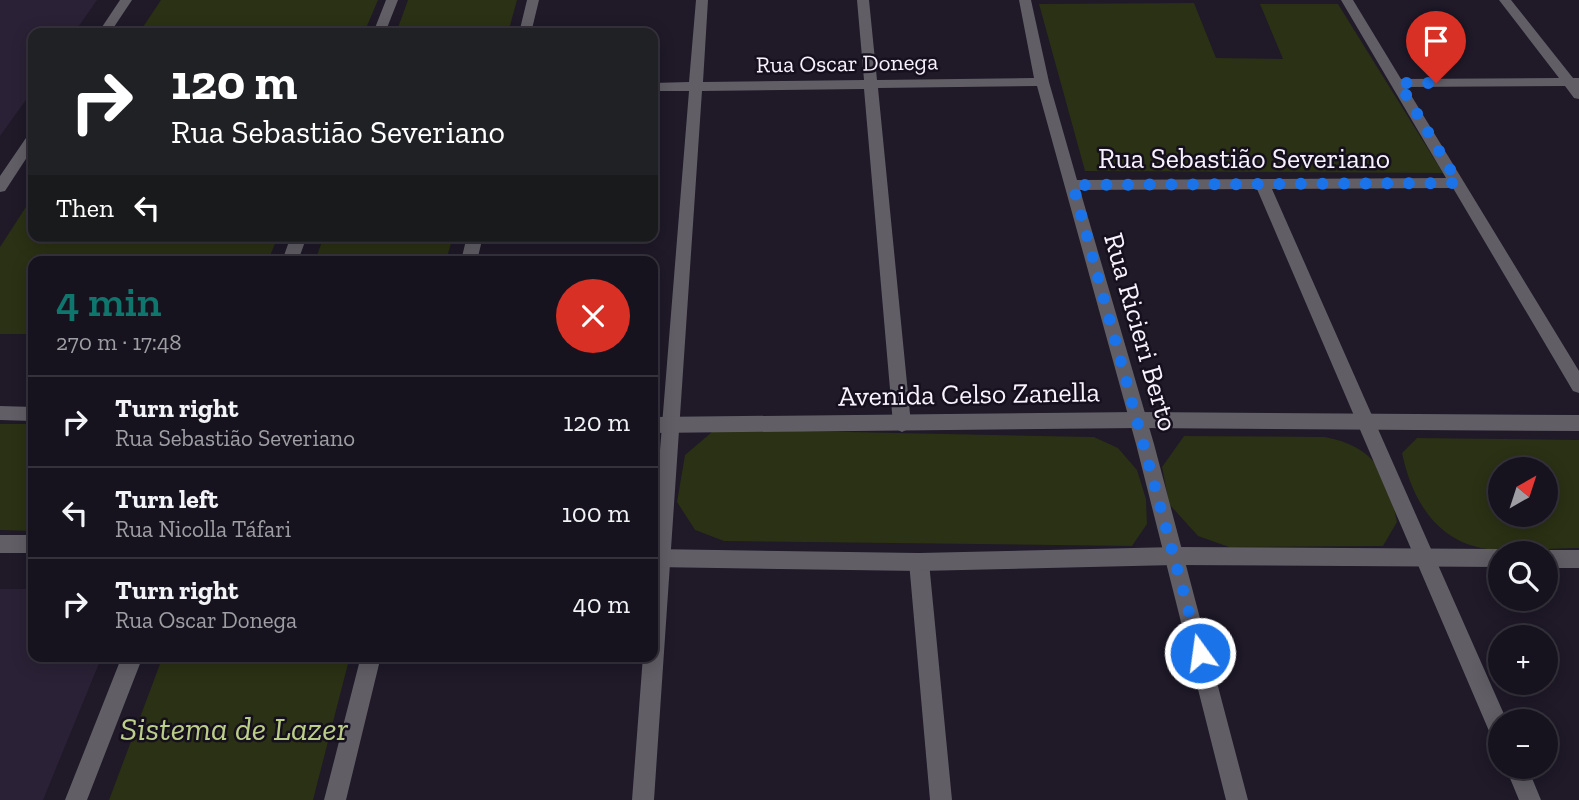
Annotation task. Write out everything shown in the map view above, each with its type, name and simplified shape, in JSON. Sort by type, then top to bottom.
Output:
[{"type":"street","points":[[107,28],[126,0]]},
{"type":"street","points":[[381,28],[392,0]]},
{"type":"street","points":[[526,28],[533,0]]},
{"type":"street","points":[[658,531],[662,425],[696,87],[702,0]]},
{"type":"street","points":[[863,0],[902,424]]},
{"type":"street","name":"Rua Ricieri Berto","points":[[1025,0],[1042,82],[1139,420],[1237,800]]},
{"type":"street","points":[[1347,0],[1579,386]]},
{"type":"street","points":[[1505,0],[1574,82],[1579,95]]},
{"type":"street","name":"Rua Oscar Donega","points":[[658,87],[1042,82]]},
{"type":"street","points":[[1399,83],[1574,82]]},
{"type":"street","points":[[0,187],[28,145]]},
{"type":"street","name":"Rua Sebastião Severiano","points":[[1073,185],[1458,183]]},
{"type":"street","points":[[1262,184],[1491,709]]},
{"type":"street","points":[[0,413],[28,414]]},
{"type":"street","name":"Avenida Celso Zanella","points":[[662,425],[1139,420],[1579,423]]},
{"type":"street","points":[[0,544],[28,544]]},
{"type":"street","points":[[658,558],[919,562],[1175,556],[1488,558]]},
{"type":"street","points":[[1558,559],[1579,559]]},
{"type":"street","points":[[919,562],[941,800]]},
{"type":"street","points":[[76,800],[131,662]]},
{"type":"street","points":[[335,800],[370,662]]},
{"type":"street","points":[[643,800],[651,662]]},
{"type":"street","points":[[1521,779],[1530,800]]},
{"type":"shaded area","points":[[0,0],[97,0],[77,28],[28,28],[28,97],[0,136]]},
{"type":"shaded area","points":[[0,589],[28,589],[28,662],[100,662],[43,800],[0,800]]},
{"type":"green space","points":[[161,0],[378,0],[366,28],[142,28]]},
{"type":"green space","points":[[408,0],[517,0],[509,28],[398,28]]},
{"type":"green space","points":[[1194,3],[1216,58],[1283,59],[1260,4],[1338,4],[1443,173],[1085,171],[1039,4]]},
{"type":"green space","points":[[28,204],[28,242],[276,242],[270,256],[28,256],[28,334],[0,334],[0,247]]},
{"type":"green space","points":[[322,242],[451,242],[447,256],[317,256]]},
{"type":"green space","points":[[0,424],[28,424],[28,531],[0,530]]},
{"type":"green space","points":[[803,431],[1094,437],[1118,448],[1137,470],[1146,499],[1147,524],[1132,546],[724,541],[695,530],[677,502],[685,455],[712,432]]},
{"type":"green space","points":[[1184,436],[1325,437],[1343,442],[1357,448],[1377,466],[1389,490],[1397,522],[1383,546],[1229,547],[1198,536],[1169,504],[1162,467]]},
{"type":"green space","points":[[1417,438],[1579,440],[1579,548],[1558,549],[1558,541],[1488,541],[1488,549],[1464,543],[1437,525],[1427,513],[1411,485],[1402,453]]},
{"type":"green space","name":"Sistema de Lazer","points":[[161,662],[348,662],[313,800],[109,800]]},
{"type":"route","points":[[1200,653],[1073,185],[1458,183],[1399,83],[1436,83]]}]
